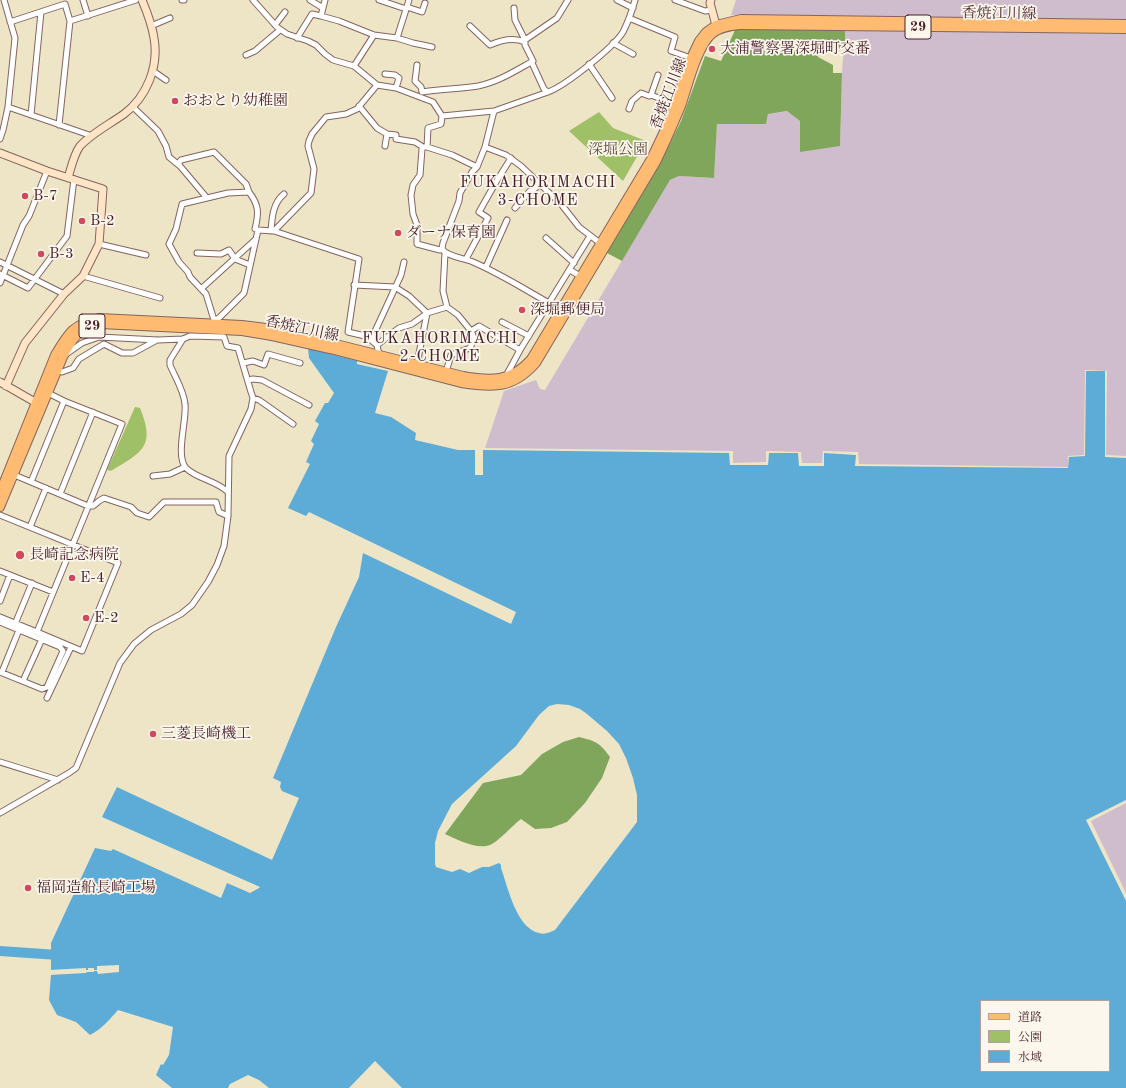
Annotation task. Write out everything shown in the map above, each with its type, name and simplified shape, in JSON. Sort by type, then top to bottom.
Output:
[{"type":"main road","name":"香焼江川線","points":[[527,368],[558,310],[651,159],[662,137],[691,58],[702,36],[716,25],[726,21],[741,19],[1126,24]]},
{"type":"main road","name":"香焼江川線","points":[[331,346],[461,383],[490,387],[518,371],[536,363],[656,162],[678,113],[699,54],[708,39],[716,31],[742,25],[1126,30]]},
{"type":"main road","name":"香焼江川線","points":[[0,507],[11,474],[66,336],[77,326],[99,318],[242,325],[331,346],[379,355],[477,379],[501,381]]},
{"type":"main road","name":"香焼江川線","points":[[44,391],[57,370],[59,356]]},
{"type":"main road","name":"香焼江川線","points":[[0,492],[11,474]]},
{"type":"street","points":[[0,139],[4,130],[8,107],[15,38],[4,0]]},
{"type":"street","points":[[83,0],[88,16]]},
{"type":"street","points":[[70,21],[136,0]]},
{"type":"street","points":[[2,274],[28,288],[67,236],[71,178],[77,151],[92,136],[132,107],[148,86],[153,70],[155,38],[142,0]]},
{"type":"street","points":[[253,0],[275,25],[287,34],[308,40],[333,60],[354,66],[377,85],[396,88],[433,102],[442,116],[440,124],[428,128],[420,175],[413,185],[411,195],[413,214],[417,225],[417,244],[444,251],[486,267],[549,303],[549,305],[558,310]]},
{"type":"street","points":[[310,0],[323,8]]},
{"type":"street","points":[[321,16],[325,0]]},
{"type":"street","points":[[379,0],[422,12],[425,3]]},
{"type":"street","points":[[397,38],[409,0]]},
{"type":"street","points":[[525,41],[557,18],[568,0]]},
{"type":"street","points":[[617,0],[632,8]]},
{"type":"street","points":[[442,116],[494,111],[554,90],[589,64],[613,43],[622,33],[636,0]]},
{"type":"street","points":[[675,0],[697,8],[709,10]]},
{"type":"street","points":[[711,0],[709,10],[716,25]]},
{"type":"street","points":[[10,22],[41,12],[64,2],[70,21],[59,125]]},
{"type":"street","points":[[514,8],[515,20],[525,41],[525,46],[532,64],[544,89],[548,92]]},
{"type":"street","points":[[31,115],[41,12]]},
{"type":"street","points":[[275,25],[285,12]]},
{"type":"street","points":[[297,38],[312,14],[339,21],[374,35],[397,38],[432,47]]},
{"type":"street","points":[[151,26],[170,18]]},
{"type":"street","points":[[629,18],[675,37],[670,51],[691,58]]},
{"type":"street","points":[[470,26],[490,45],[497,42],[518,39],[525,41]]},
{"type":"street","points":[[246,55],[255,50],[280,30]]},
{"type":"street","points":[[354,66],[374,35]]},
{"type":"street","points":[[613,43],[634,54]]},
{"type":"street","points":[[417,65],[415,81],[421,87],[422,92],[477,86],[489,83],[506,76],[532,61]]},
{"type":"street","points":[[589,64],[612,98]]},
{"type":"street","points":[[153,70],[166,80]]},
{"type":"street","points":[[385,74],[396,75],[400,78],[396,88]]},
{"type":"street","points":[[652,95],[658,75]]},
{"type":"street","points":[[272,231],[311,193],[314,169],[308,146],[312,134],[326,117],[351,113],[377,85]]},
{"type":"street","points":[[628,109],[632,101],[641,93],[649,96],[652,95],[673,104]]},
{"type":"street","points":[[359,106],[377,128],[387,134],[396,135],[396,139],[414,142],[452,155],[477,167]]},
{"type":"street","points":[[8,107],[92,136]]},
{"type":"street","points":[[132,107],[158,131],[166,146],[169,157],[178,164],[207,198]]},
{"type":"street","points":[[446,372],[451,355],[470,348],[474,338],[471,331],[458,315],[447,307],[443,291],[443,244],[459,201],[460,193],[472,172],[477,167],[494,111]]},
{"type":"street","points":[[385,146],[387,134]]},
{"type":"street","points":[[484,147],[511,158],[521,166],[561,204],[579,227],[600,243]]},
{"type":"street","points":[[178,164],[181,160],[214,152],[246,184],[253,197],[258,211],[255,228],[258,230],[244,293],[214,321],[206,294],[190,277],[188,272],[179,262],[169,244],[176,229],[182,204],[228,194],[250,192]]},
{"type":"street","points":[[0,153],[47,171],[103,189],[99,244],[83,276],[64,294],[25,343],[3,384],[39,404]]},
{"type":"street","points":[[466,259],[488,218],[479,212],[511,158]]},
{"type":"street","points":[[0,283],[2,274],[7,266],[23,225],[29,216],[47,171]]},
{"type":"street","points":[[515,208],[530,191],[540,184]]},
{"type":"street","points":[[272,231],[274,208],[279,198],[284,194]]},
{"type":"street","points":[[486,267],[507,220]]},
{"type":"street","points":[[258,230],[272,231],[358,259],[348,332],[365,336],[371,340],[376,345],[379,355]]},
{"type":"street","points":[[501,381],[590,236]]},
{"type":"street","points":[[546,238],[574,263]]},
{"type":"street","points":[[201,289],[256,239]]},
{"type":"street","points":[[99,244],[146,255]]},
{"type":"street","points":[[197,253],[221,254],[229,250],[235,259],[250,265]]},
{"type":"street","points":[[0,262],[64,294]]},
{"type":"street","points":[[371,340],[401,275],[404,262]]},
{"type":"street","points":[[570,270],[580,276]]},
{"type":"street","points":[[83,276],[160,298]]},
{"type":"street","points":[[354,285],[395,287],[409,296],[427,313]]},
{"type":"street","points":[[376,345],[399,328],[412,324],[427,313],[447,307]]},
{"type":"street","points":[[417,364],[427,313]]},
{"type":"street","points":[[502,322],[529,336]]},
{"type":"street","points":[[471,331],[479,326],[520,350]]},
{"type":"street","points":[[0,813],[76,768],[120,663],[134,644],[151,630],[182,614],[192,605],[208,582],[217,565],[224,546],[228,516],[229,456],[251,409],[252,398],[238,348],[227,346],[224,337],[190,336],[183,340],[170,360],[170,364],[185,399],[186,407],[182,457],[185,467],[194,474],[215,482],[228,492]]},
{"type":"street","points":[[59,356],[82,343],[100,337],[183,340]]},
{"type":"street","points":[[57,370],[62,372],[73,368],[78,359],[104,344],[122,353],[133,353],[158,340]]},
{"type":"street","points":[[243,363],[253,361],[264,365],[268,354],[300,363]]},
{"type":"street","points":[[248,380],[262,380],[309,405]]},
{"type":"street","points":[[37,632],[122,424],[64,401],[44,391]]},
{"type":"street","points":[[252,398],[259,400],[293,424]]},
{"type":"street","points":[[31,482],[64,401]]},
{"type":"street","points":[[60,494],[93,412]]},
{"type":"street","points":[[153,476],[170,474],[185,467]]},
{"type":"street","points":[[11,474],[88,506],[92,506],[104,498],[131,507],[137,513],[149,517],[164,502],[216,502],[219,512],[228,516]]},
{"type":"street","points":[[30,527],[46,488]]},
{"type":"street","points":[[0,514],[118,563],[82,651],[0,617]]},
{"type":"street","points":[[0,571],[53,592]]},
{"type":"street","points":[[0,601],[10,575]]},
{"type":"street","points":[[15,624],[32,583]]},
{"type":"street","points":[[0,622],[60,647],[63,651],[47,687],[42,689],[1,672],[19,630]]},
{"type":"street","points":[[23,681],[42,639]]},
{"type":"street","points":[[47,698],[71,647]]},
{"type":"street","points":[[0,762],[58,780]]},
{"type":"shaded area","points":[[736,0],[1126,0],[1126,20],[731,15]]},
{"type":"shaded area","points":[[845,30],[1126,34],[1126,456],[1106,455],[1107,371],[1085,370],[1084,455],[1068,456],[1068,467],[859,464],[858,452],[823,451],[822,463],[802,463],[801,452],[766,451],[766,462],[733,463],[733,451],[485,448],[504,391],[536,380],[540,389],[545,390],[670,180],[679,176],[714,178],[717,124],[766,124],[768,114],[788,111],[800,121],[840,146]]},
{"type":"shaded area","points":[[1126,803],[1126,893],[1091,821]]},
{"type":"green space","points":[[842,28],[845,31],[845,48],[819,49],[818,57],[833,65],[833,73],[842,73],[840,146],[800,152],[800,121],[787,111],[768,114],[766,124],[717,124],[714,178],[679,176],[670,180],[622,261],[607,253],[660,164],[681,121],[705,56],[721,61],[735,30]]},
{"type":"green space","name":"深堀公園","points":[[599,112],[613,128],[646,141],[623,181],[569,131]]},
{"type":"green space","points":[[135,407],[140,408],[145,421],[147,432],[143,447],[131,459],[111,471],[107,470]]},
{"type":"green space","points":[[579,737],[597,743],[610,757],[602,778],[585,803],[567,822],[551,828],[535,829],[521,819],[497,841],[485,846],[473,845],[445,834],[483,783],[521,775],[542,754],[563,742]]},
{"type":"water","points":[[308,348],[357,361],[357,364],[388,371],[375,413],[391,417],[416,433],[415,440],[458,450],[475,450],[475,475],[483,475],[483,450],[729,453],[730,465],[768,465],[769,453],[798,453],[799,466],[824,466],[824,453],[856,455],[855,466],[1068,468],[1069,457],[1085,456],[1086,371],[1105,371],[1105,457],[1126,458],[1126,800],[1086,820],[1126,901],[1126,1088],[402,1088],[375,1061],[349,1088],[269,1088],[259,1080],[248,1075],[230,1084],[228,1088],[172,1088],[156,1075],[161,1064],[163,1065],[169,1055],[173,1027],[118,1010],[102,1027],[90,1035],[76,1022],[57,1015],[49,1000],[51,943],[95,848],[111,851],[113,849],[221,898],[227,883],[250,893],[260,887],[102,817],[117,787],[272,860],[299,798],[282,791],[280,787],[281,782],[273,778],[336,627],[359,577],[363,553],[511,624],[516,612],[309,512],[306,516],[288,508],[310,464],[306,462],[314,444],[311,441],[319,424],[315,421],[325,403],[328,403],[334,393],[309,358]],"holes":[[[557,704],[569,705],[580,709],[587,714],[607,731],[619,744],[626,758],[637,795],[637,822],[555,930],[541,934],[531,930],[519,915],[510,896],[501,865],[499,863],[489,867],[482,867],[469,873],[460,869],[452,872],[436,867],[435,843],[438,831],[452,804],[516,746],[539,715],[549,706]]]},
{"type":"pier","points":[[119,965],[119,972],[98,974],[97,971],[94,971],[86,973],[49,975],[49,970],[86,968],[86,970],[88,970],[88,968],[94,968],[94,970],[97,970],[97,966]]},
{"type":"waterway","points":[[0,951],[58,955]]},
{"type":"place","name":"大浦警察署深堀町交番","points":[[712,49]]},
{"type":"place","name":"おおとり幼稚園","points":[[175,101]]},
{"type":"place","name":"B-7","points":[[25,196]]},
{"type":"place","name":"B-2","points":[[82,221]]},
{"type":"place","name":"ダーナ保育園","points":[[398,233]]},
{"type":"place","name":"B-3","points":[[41,254]]},
{"type":"place","name":"深堀郵便局","points":[[522,310]]},
{"type":"place","name":"長崎記念病院","points":[[20,555]]},
{"type":"place","name":"E-4","points":[[72,578]]},
{"type":"place","name":"E-2","points":[[86,618]]},
{"type":"place","name":"三菱長崎機工","points":[[153,734]]},
{"type":"place","name":"福岡造船長崎工場","points":[[28,888]]},
{"type":"district","name":"FUKAHORIMACHI 3-CHOME","points":[[538,192]]},
{"type":"district","name":"FUKAHORIMACHI 2-CHOME","points":[[440,348]]}]
